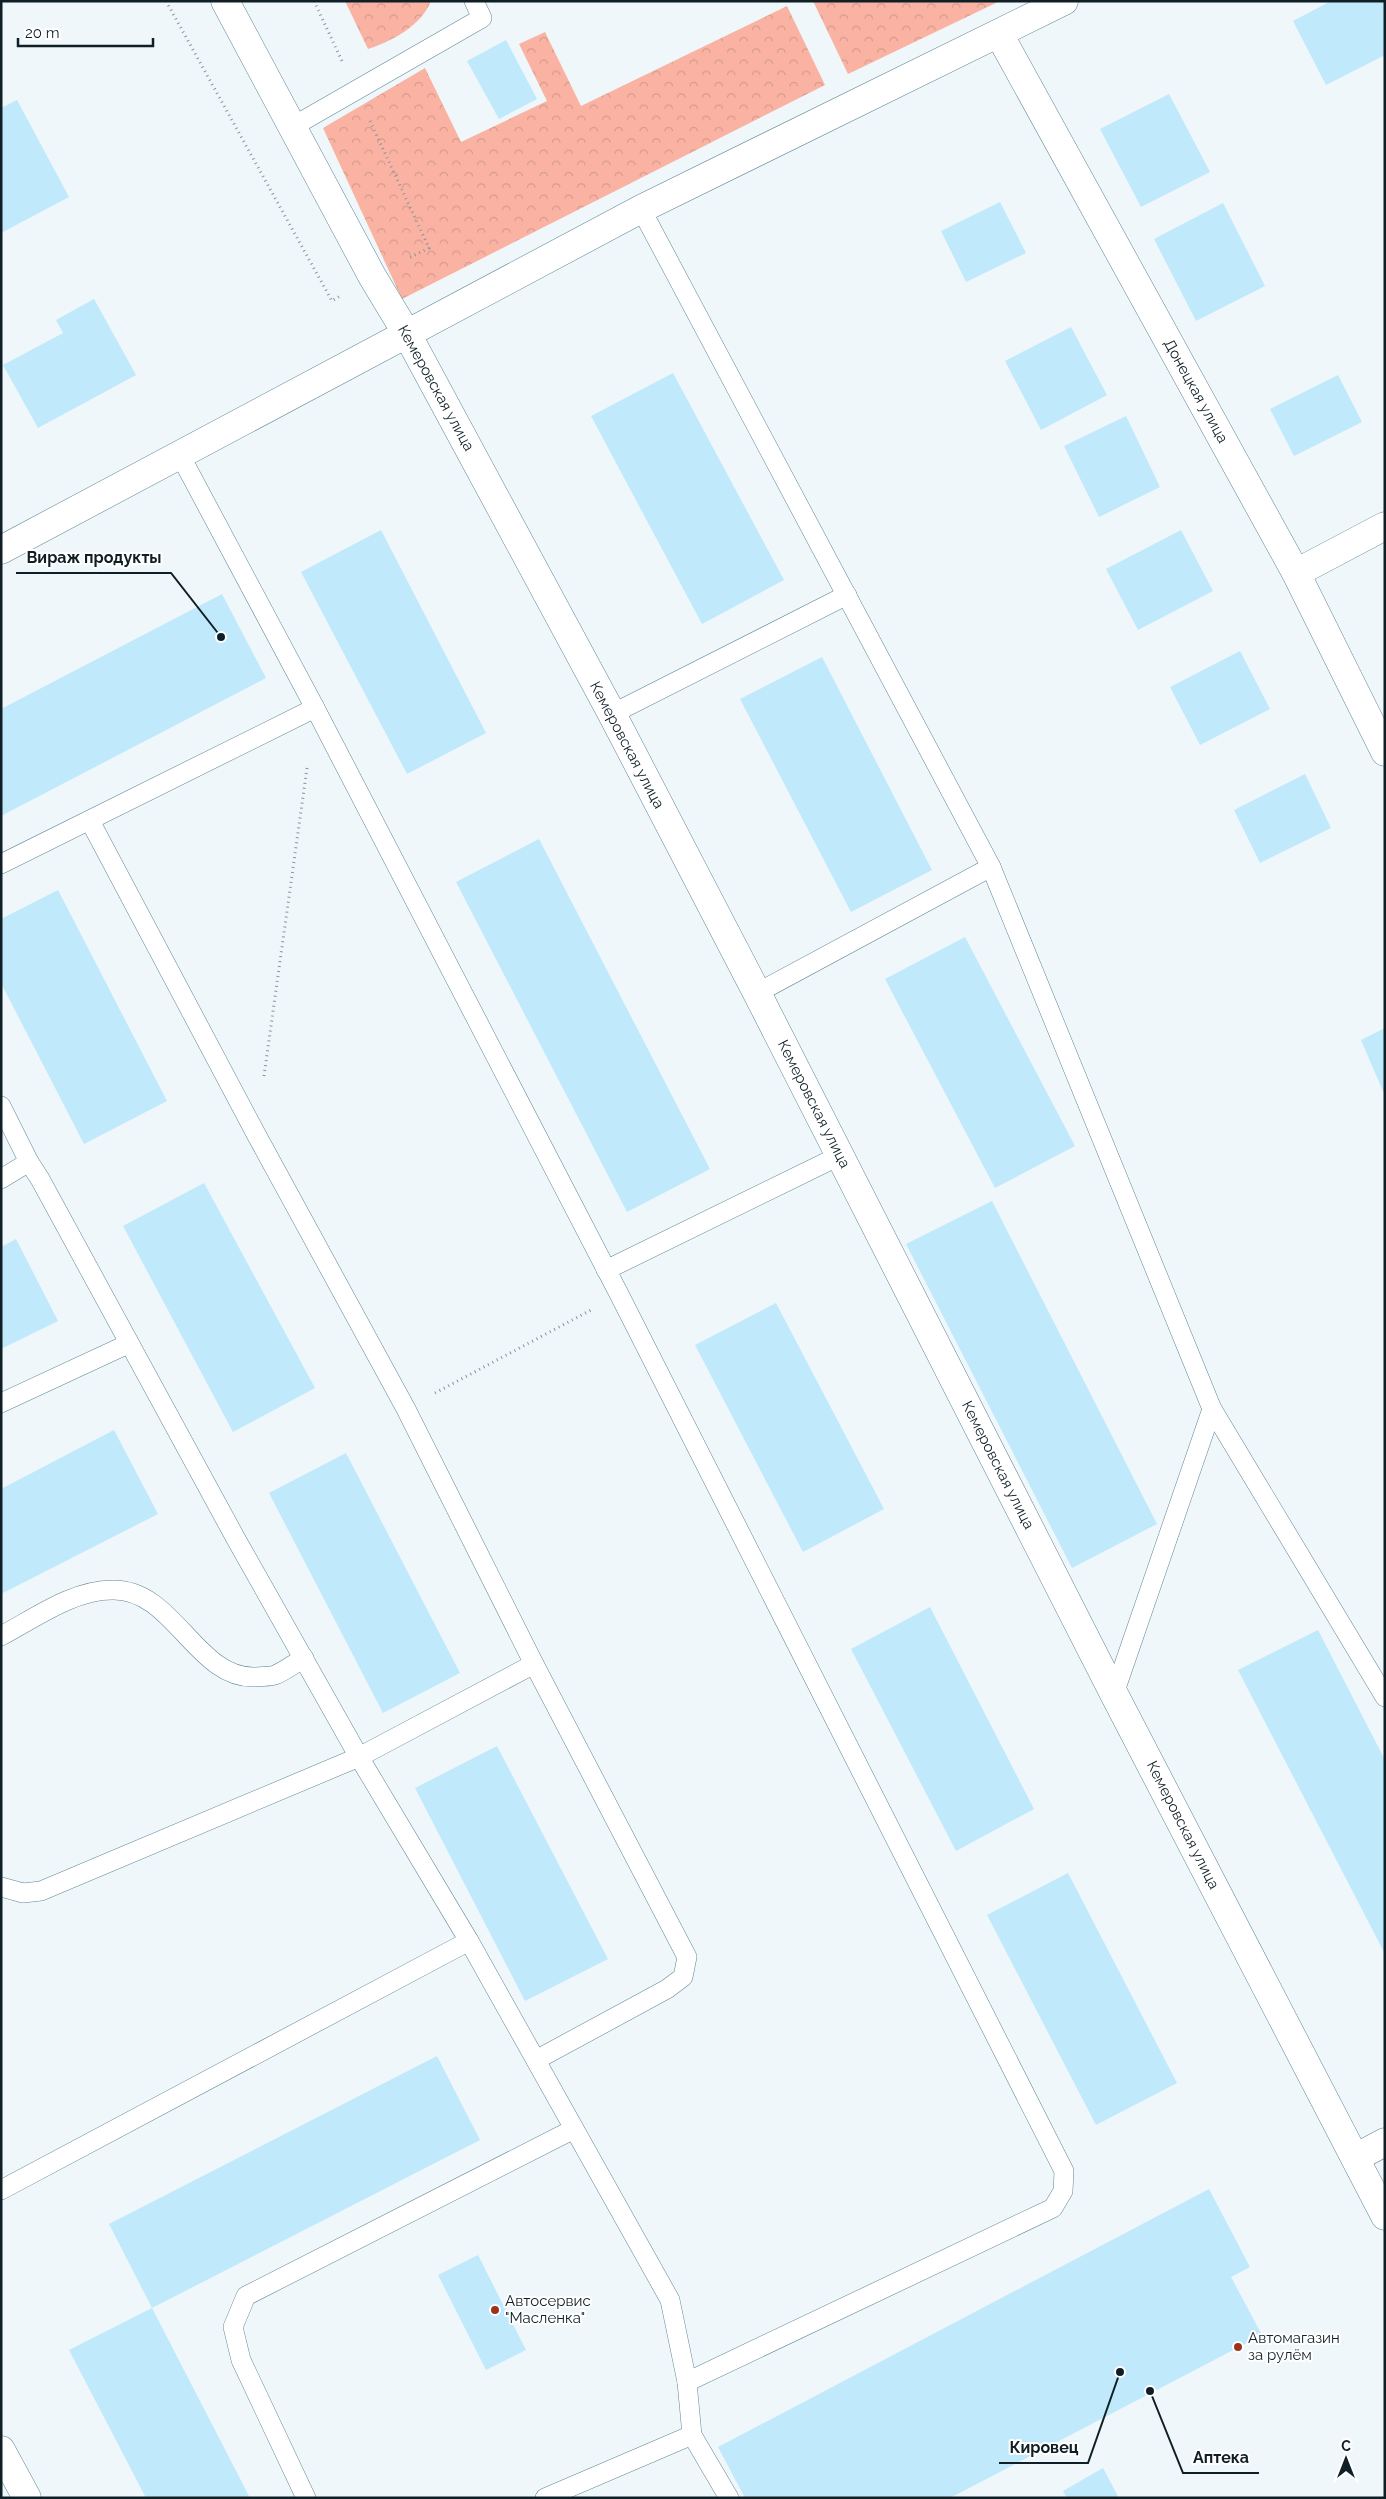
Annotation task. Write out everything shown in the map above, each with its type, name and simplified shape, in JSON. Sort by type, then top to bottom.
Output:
[{"type":"street","name":"Кемеровская улица","points":[[226,1],[372,276],[407,334],[612,714],[841,1155],[1114,1694],[1385,2216]]},
{"type":"street","points":[[1,550],[641,209],[1064,1]]},
{"type":"street","name":"Донецкая улица","points":[[999,34],[1296,573],[1385,752]]},
{"type":"street","points":[[1296,573],[1385,526]]},
{"type":"street","points":[[1355,2158],[1385,2142]]},
{"type":"street","points":[[1,2450],[27,2498]]},
{"type":"lane","points":[[292,127],[482,18],[474,1]]},
{"type":"lane","points":[[641,209],[991,868],[1212,1409],[1385,1697]]},
{"type":"lane","points":[[180,455],[315,708],[620,1294],[1064,2171],[1062,2191],[1053,2208],[687,2382]]},
{"type":"lane","points":[[612,714],[847,595]]},
{"type":"lane","points":[[1,864],[315,708]]},
{"type":"lane","points":[[90,821],[256,1134],[406,1409],[534,1664],[687,1957],[683,1977],[668,1990],[536,2060]]},
{"type":"lane","points":[[757,993],[991,868]]},
{"type":"lane","points":[[1,1106],[29,1162],[128,1344],[359,1757],[469,1941],[670,2300],[687,2382],[692,2434],[729,2498]]},
{"type":"lane","points":[[606,1270],[841,1155]]},
{"type":"lane","points":[[1,1178],[29,1162]]},
{"type":"lane","points":[[1,1403],[128,1344]]},
{"type":"lane","points":[[1114,1694],[1212,1409]]},
{"type":"lane","points":[[1,1636],[84,1593],[113,1590],[141,1595],[159,1608],[216,1664],[245,1677],[273,1676],[304,1658]]},
{"type":"lane","points":[[1,1887],[23,1893],[41,1891],[359,1757],[534,1664]]},
{"type":"lane","points":[[1,2190],[469,1941]]},
{"type":"lane","points":[[306,2498],[241,2360],[233,2327],[246,2296],[574,2129]]},
{"type":"lane","points":[[545,2498],[692,2434]]},
{"type":"path","points":[[314,1],[356,91]]},
{"type":"path","points":[[256,1134],[315,708]]},
{"type":"path","points":[[406,1409],[620,1294]]},
{"type":"green space","points":[[345,1],[431,1],[413,25],[387,42],[368,49]]},
{"type":"green space","points":[[813,1],[1000,1],[848,74]]},
{"type":"green space","points":[[787,6],[825,85],[402,299],[323,128],[425,68],[461,142],[547,101],[519,44],[545,32],[581,106]]},
{"type":"building","points":[[1331,1],[1385,1],[1385,55],[1326,85],[1293,21]]},
{"type":"building","points":[[506,40],[537,99],[499,119],[467,61]]},
{"type":"building","points":[[1169,94],[1210,172],[1141,207],[1100,129]]},
{"type":"building","points":[[17,100],[69,197],[1,233],[1,108]]},
{"type":"building","points":[[1000,202],[1026,253],[966,282],[941,231]]},
{"type":"building","points":[[1223,203],[1265,286],[1196,321],[1154,239]]},
{"type":"building","points":[[94,299],[136,375],[38,428],[3,365],[63,333],[56,320]]},
{"type":"building","points":[[1071,327],[1107,395],[1041,430],[1005,361]]},
{"type":"building","points":[[673,373],[784,580],[702,624],[591,416]]},
{"type":"building","points":[[1338,375],[1362,422],[1294,456],[1270,409]]},
{"type":"building","points":[[1126,416],[1160,487],[1099,517],[1064,446]]},
{"type":"building","points":[[381,530],[486,733],[407,774],[301,572]]},
{"type":"building","points":[[1181,530],[1213,591],[1138,630],[1106,569]]},
{"type":"building","points":[[222,594],[266,678],[1,816],[1,709]]},
{"type":"building","points":[[1240,651],[1270,709],[1200,745],[1170,687]]},
{"type":"building","points":[[822,657],[932,870],[851,912],[740,699]]},
{"type":"building","points":[[1305,774],[1331,828],[1260,863],[1234,810]]},
{"type":"building","points":[[539,839],[710,1169],[627,1212],[456,882]]},
{"type":"building","points":[[58,890],[167,1101],[84,1144],[1,983],[1,919]]},
{"type":"building","points":[[965,937],[1075,1146],[995,1188],[885,979]]},
{"type":"building","points":[[1385,1028],[1385,1096],[1361,1040]]},
{"type":"building","points":[[204,1183],[315,1388],[233,1432],[123,1226]]},
{"type":"building","points":[[992,1201],[1157,1524],[1072,1568],[906,1244]]},
{"type":"building","points":[[16,1239],[58,1321],[1,1349],[1,1247]]},
{"type":"building","points":[[776,1303],[884,1509],[803,1552],[695,1345]]},
{"type":"building","points":[[114,1430],[158,1514],[1,1594],[1,1489]]},
{"type":"building","points":[[346,1453],[460,1673],[383,1713],[269,1493]]},
{"type":"building","points":[[930,1607],[1034,1809],[956,1851],[851,1649]]},
{"type":"building","points":[[1318,1630],[1385,1760],[1385,1954],[1238,1670]]},
{"type":"building","points":[[497,1746],[608,1959],[525,2001],[415,1788]]},
{"type":"building","points":[[1068,1873],[1177,2083],[1096,2125],[987,1915]]},
{"type":"building","points":[[437,2056],[480,2140],[152,2308],[109,2224]]},
{"type":"building","points":[[1209,2189],[1250,2267],[1231,2277],[1262,2335],[950,2498],[745,2498],[718,2447]]},
{"type":"building","points":[[478,2255],[526,2350],[486,2370],[438,2275]]},
{"type":"building","points":[[152,2308],[250,2498],[146,2498],[69,2350]]},
{"type":"building","points":[[1103,2468],[1119,2498],[1067,2498],[1063,2491]]},
{"type":"place","name":"Вираж продукты","points":[[221,637]]},
{"type":"place","name":"Автосервис \"Масленка\"","points":[[495,2310]]},
{"type":"place","name":"Автомагазин за рулём","points":[[1238,2347]]},
{"type":"place","name":"Кировец","points":[[1120,2372]]},
{"type":"place","name":"Аптека","points":[[1150,2391]]}]
